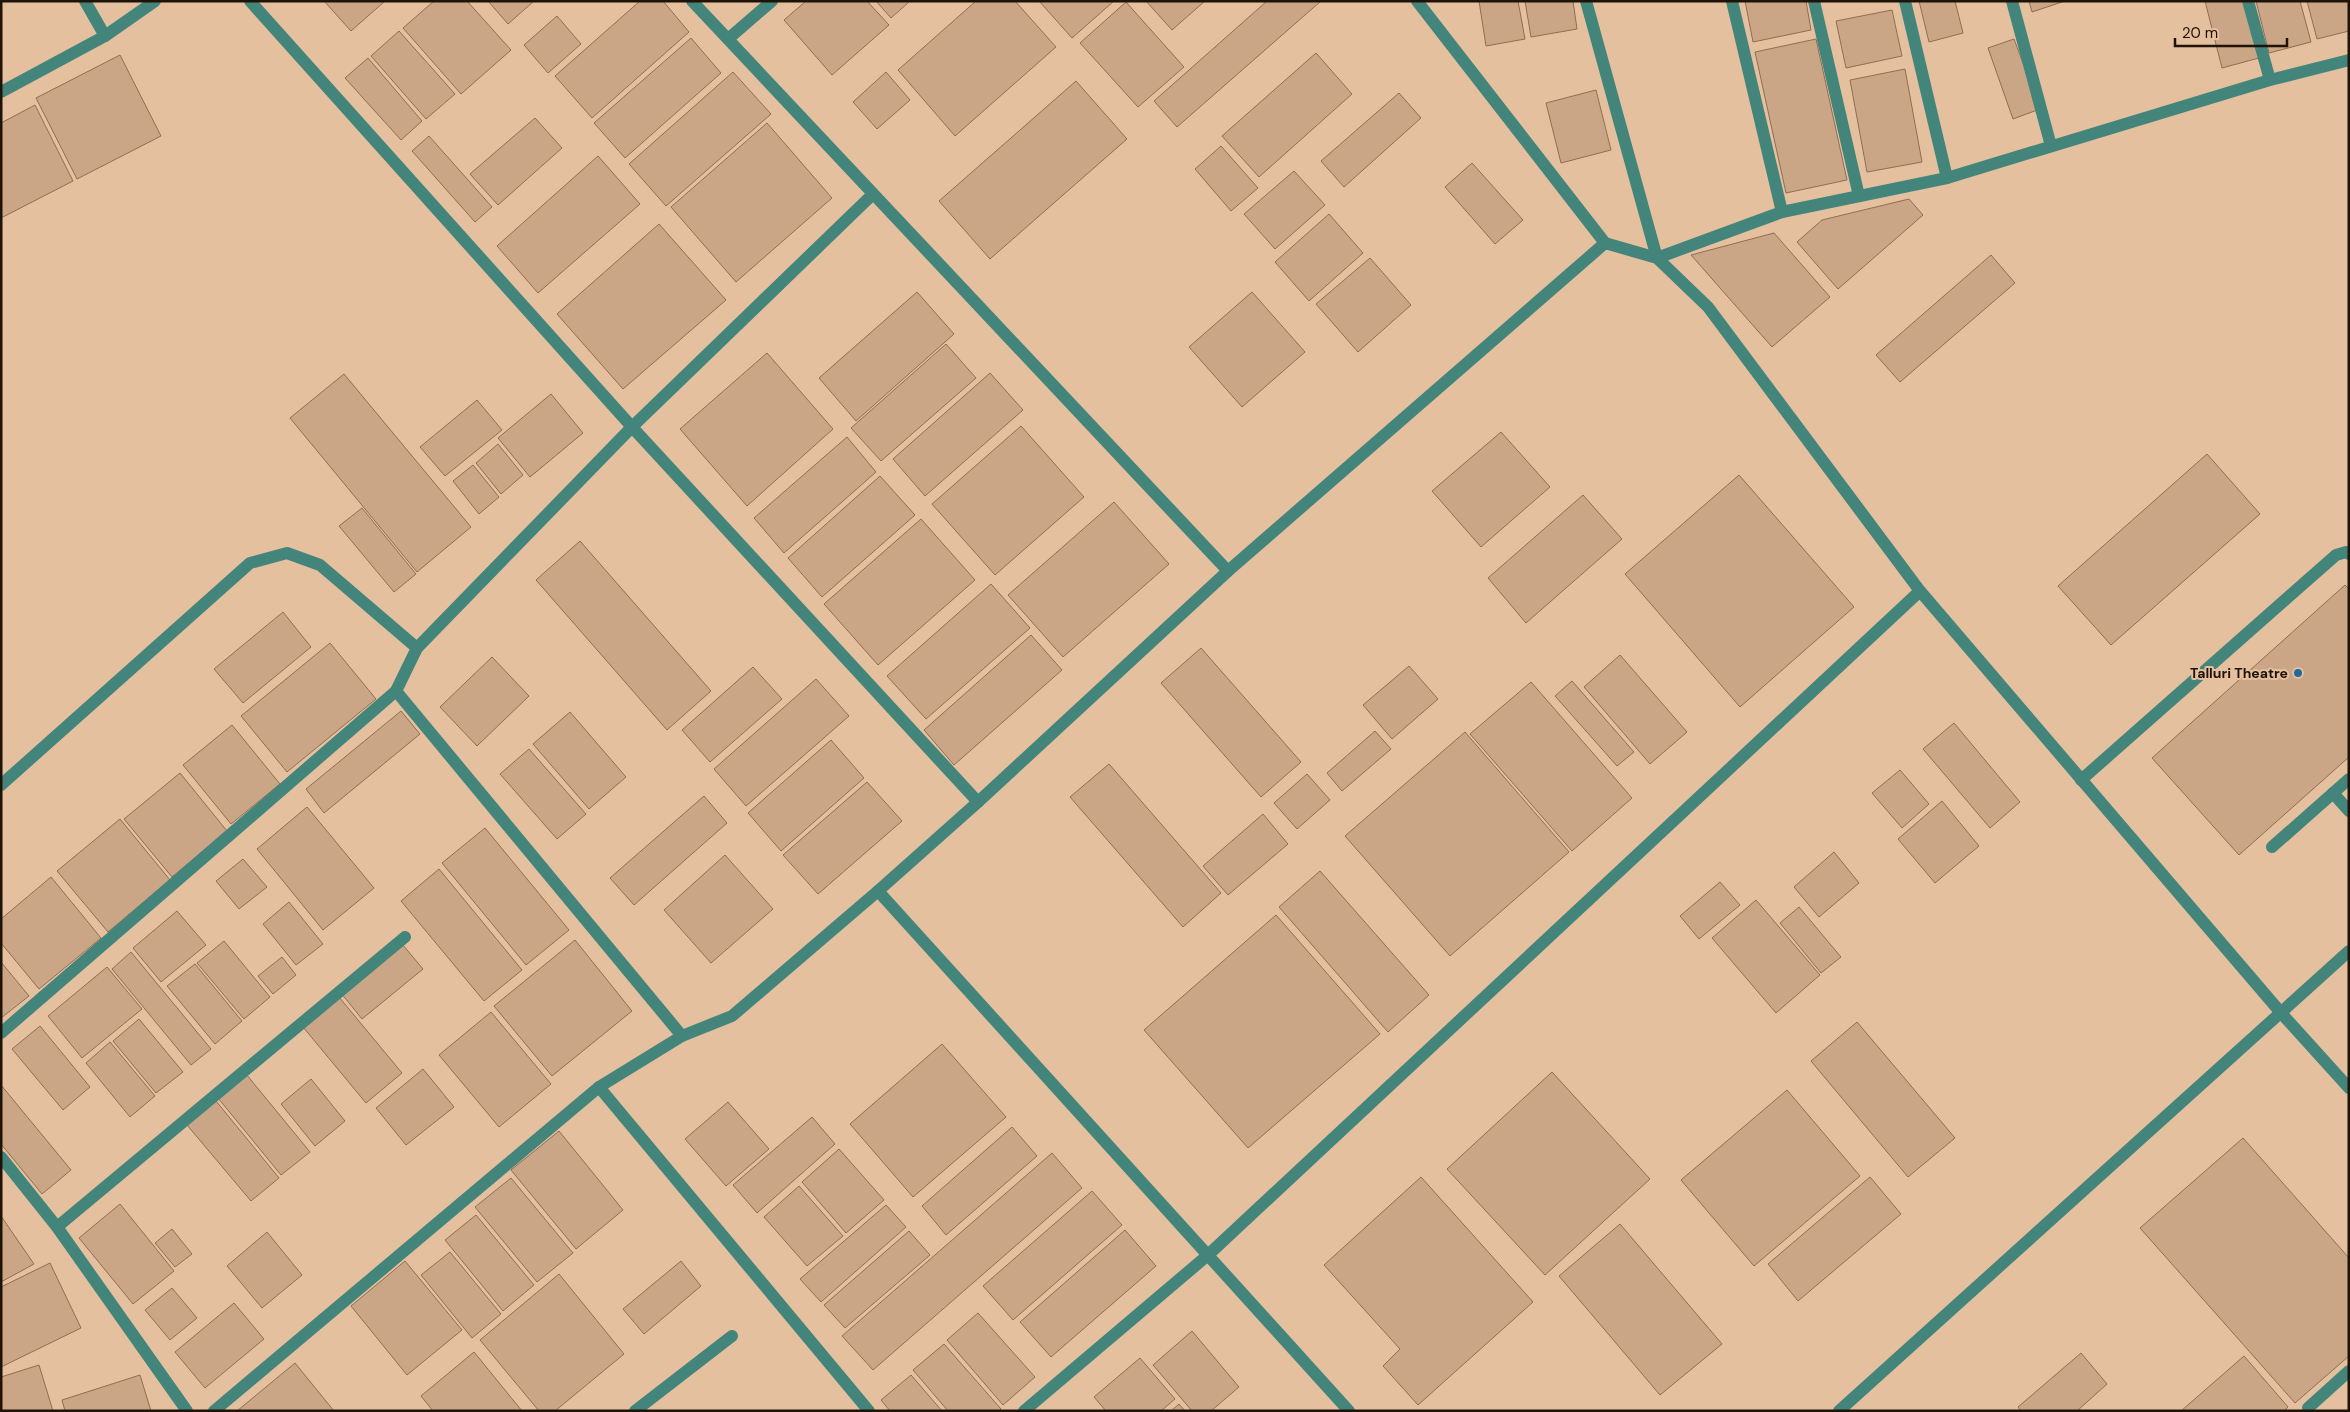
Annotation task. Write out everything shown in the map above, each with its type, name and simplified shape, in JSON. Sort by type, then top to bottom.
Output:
[{"type":"street","points":[[85,1],[106,36]]},
{"type":"street","points":[[1,92],[106,36],[155,1]]},
{"type":"street","points":[[250,1],[632,428],[978,802]]},
{"type":"street","points":[[692,1],[1228,571]]},
{"type":"street","points":[[728,39],[772,1]]},
{"type":"street","points":[[1417,1],[1605,243],[1657,258],[1708,307],[1920,591],[2282,1014],[2349,1088]]},
{"type":"street","points":[[1586,1],[1657,258]]},
{"type":"street","points":[[1732,1],[1782,212]]},
{"type":"street","points":[[1814,1],[1859,196]]},
{"type":"street","points":[[1905,1],[1947,178]]},
{"type":"street","points":[[2012,1],[2051,146]]},
{"type":"street","points":[[2248,1],[2270,80]]},
{"type":"street","points":[[1657,258],[1782,212],[1947,178],[2270,80],[2349,60]]},
{"type":"street","points":[[1,1033],[396,691],[417,648],[632,428],[873,194]]},
{"type":"street","points":[[214,1411],[599,1087],[682,1036],[732,1016],[878,891],[978,802],[1228,571],[1605,243]]},
{"type":"street","points":[[2081,780],[2336,555],[2346,552],[2349,554]]},
{"type":"street","points":[[1,784],[250,563],[287,553],[320,565],[417,648]]},
{"type":"street","points":[[1024,1411],[1208,1255],[1920,591]]},
{"type":"street","points":[[396,691],[682,1036]]},
{"type":"street","points":[[2272,846],[2349,779]]},
{"type":"street","points":[[2333,793],[2349,811]]},
{"type":"street","points":[[878,891],[1349,1411]]},
{"type":"street","points":[[57,1227],[405,937]]},
{"type":"street","points":[[1839,1411],[2282,1014],[2349,951]]},
{"type":"street","points":[[599,1087],[869,1411]]},
{"type":"street","points":[[1,1157],[57,1227],[187,1411]]},
{"type":"street","points":[[635,1411],[732,1336]]},
{"type":"street","points":[[2308,1408],[2349,1371]]},
{"type":"building","points":[[324,1],[385,1],[351,31]]},
{"type":"building","points":[[434,1],[467,1],[511,50],[461,94],[403,28]]},
{"type":"building","points":[[488,1],[534,1],[508,24]]},
{"type":"building","points":[[640,1],[663,1],[689,32],[592,118],[555,76]]},
{"type":"building","points":[[806,1],[867,1],[889,25],[832,75],[784,20]]},
{"type":"building","points":[[876,1],[910,1],[891,18]]},
{"type":"building","points":[[976,1],[1015,1],[1056,47],[955,136],[898,70]]},
{"type":"building","points":[[1039,1],[1114,1],[1072,38]]},
{"type":"building","points":[[1146,1],[1205,1],[1172,30]]},
{"type":"building","points":[[1267,1],[1321,1],[1177,127],[1154,101]]},
{"type":"building","points":[[1479,1],[1518,1],[1525,39],[1486,46]]},
{"type":"building","points":[[1525,1],[1573,1],[1577,29],[1531,37]]},
{"type":"building","points":[[1745,1],[1806,1],[1811,30],[1753,42]]},
{"type":"building","points":[[1919,1],[1955,1],[1963,33],[1929,42]]},
{"type":"building","points":[[2029,1],[2065,1],[2032,12]]},
{"type":"building","points":[[2205,1],[2244,1],[2259,58],[2222,68]]},
{"type":"building","points":[[2256,1],[2300,1],[2311,42],[2269,53]]},
{"type":"building","points":[[2307,1],[2349,1],[2349,31],[2317,39]]},
{"type":"building","points":[[1126,2],[1184,67],[1138,107],[1080,43]]},
{"type":"building","points":[[1892,10],[1902,56],[1846,68],[1836,21]]},
{"type":"building","points":[[557,16],[581,44],[548,73],[524,45]]},
{"type":"building","points":[[399,31],[455,94],[426,119],[371,56]]},
{"type":"building","points":[[691,38],[721,73],[625,158],[594,123]]},
{"type":"building","points":[[1816,39],[1847,180],[1786,193],[1755,52]]},
{"type":"building","points":[[2014,39],[2040,109],[2013,119],[1988,48]]},
{"type":"building","points":[[1316,53],[1352,94],[1259,177],[1222,136]]},
{"type":"building","points":[[120,55],[161,136],[77,179],[36,98]]},
{"type":"building","points":[[368,58],[422,121],[401,140],[345,78]]},
{"type":"building","points":[[1905,69],[1922,162],[1867,172],[1850,80]]},
{"type":"building","points":[[733,72],[771,114],[666,206],[629,164]]},
{"type":"building","points":[[886,72],[910,100],[877,129],[853,102]]},
{"type":"building","points":[[1076,81],[1127,139],[990,259],[939,201]]},
{"type":"building","points":[[1596,90],[1611,150],[1561,163],[1546,103]]},
{"type":"building","points":[[1399,93],[1421,118],[1344,187],[1321,161]]},
{"type":"building","points":[[35,105],[73,181],[1,218],[1,123]]},
{"type":"building","points":[[535,118],[562,148],[498,205],[470,174]]},
{"type":"building","points":[[767,123],[832,198],[736,282],[671,207]]},
{"type":"building","points":[[429,136],[492,207],[475,222],[412,151]]},
{"type":"building","points":[[1221,146],[1258,188],[1231,211],[1195,169]]},
{"type":"building","points":[[598,156],[640,204],[538,293],[497,246]]},
{"type":"building","points":[[1472,163],[1523,220],[1495,244],[1445,187]]},
{"type":"building","points":[[1294,171],[1325,205],[1275,249],[1244,214]]},
{"type":"building","points":[[1909,199],[1923,215],[1838,289],[1797,242],[1822,220]]},
{"type":"building","points":[[1329,214],[1363,253],[1309,301],[1275,262]]},
{"type":"building","points":[[659,224],[726,300],[623,389],[557,314]]},
{"type":"building","points":[[1774,233],[1830,297],[1772,347],[1691,255]]},
{"type":"building","points":[[1991,255],[2015,283],[1900,382],[1876,355]]},
{"type":"building","points":[[1370,258],[1411,305],[1358,352],[1316,304]]},
{"type":"building","points":[[917,292],[954,334],[856,421],[819,378]]},
{"type":"building","points":[[1252,292],[1305,352],[1242,407],[1189,347]]},
{"type":"building","points":[[946,344],[976,378],[881,461],[851,428]]},
{"type":"building","points":[[767,353],[833,429],[747,506],[680,429]]},
{"type":"building","points":[[990,373],[1023,410],[925,496],[893,459]]},
{"type":"building","points":[[344,374],[471,527],[417,572],[290,418]]},
{"type":"building","points":[[551,394],[583,433],[530,477],[498,438]]},
{"type":"building","points":[[477,400],[502,430],[445,476],[420,447]]},
{"type":"building","points":[[1021,426],[1084,497],[995,575],[932,504]]},
{"type":"building","points":[[1501,432],[1550,487],[1481,547],[1432,491]]},
{"type":"building","points":[[847,437],[876,472],[784,553],[754,518]]},
{"type":"building","points":[[498,444],[523,475],[501,494],[476,463]]},
{"type":"building","points":[[2207,454],[2260,514],[2111,645],[2058,586]]},
{"type":"building","points":[[473,465],[499,497],[479,514],[453,481]]},
{"type":"building","points":[[1739,475],[1854,607],[1740,707],[1625,574]]},
{"type":"building","points":[[880,476],[915,515],[822,597],[788,558]]},
{"type":"building","points":[[1583,495],[1622,539],[1526,623],[1488,578]]},
{"type":"building","points":[[1114,502],[1169,564],[1063,657],[1008,595]]},
{"type":"building","points":[[362,508],[416,574],[394,592],[339,526]]},
{"type":"building","points":[[921,519],[975,580],[878,665],[824,604]]},
{"type":"building","points":[[580,541],[711,691],[667,730],[536,580]]},
{"type":"building","points":[[991,584],[1030,628],[926,719],[887,676]]},
{"type":"building","name":"Talluri Theatre","points":[[2345,585],[2349,589],[2349,757],[2239,855],[2152,758]]},
{"type":"building","points":[[283,612],[311,647],[243,703],[214,669]]},
{"type":"building","points":[[1031,635],[1062,670],[954,765],[924,730]]},
{"type":"building","points":[[330,643],[376,699],[287,772],[241,716]]},
{"type":"building","points":[[1201,648],[1301,762],[1261,797],[1161,683]]},
{"type":"building","points":[[1620,655],[1687,732],[1650,764],[1584,687]]},
{"type":"building","points":[[492,657],[529,696],[477,746],[440,707]]},
{"type":"building","points":[[1409,666],[1438,699],[1392,739],[1363,705]]},
{"type":"building","points":[[753,667],[782,699],[710,762],[682,730]]},
{"type":"building","points":[[816,679],[849,716],[746,806],[714,769]]},
{"type":"building","points":[[1572,681],[1634,752],[1617,766],[1555,696]]},
{"type":"building","points":[[1531,682],[1632,798],[1572,851],[1470,734]]},
{"type":"building","points":[[401,711],[420,734],[324,813],[306,789]]},
{"type":"building","points":[[570,712],[626,777],[589,809],[533,744]]},
{"type":"building","points":[[1954,723],[2020,802],[1990,828],[1923,749]]},
{"type":"building","points":[[232,725],[280,784],[231,824],[183,765]]},
{"type":"building","points":[[1375,731],[1391,749],[1342,791],[1327,773]]},
{"type":"building","points":[[1465,732],[1569,852],[1450,956],[1345,836]]},
{"type":"building","points":[[831,740],[864,778],[781,851],[748,813]]},
{"type":"building","points":[[529,749],[586,814],[557,839],[500,774]]},
{"type":"building","points":[[1109,764],[1221,893],[1183,927],[1070,797]]},
{"type":"building","points":[[1900,770],[1929,804],[1902,828],[1872,793]]},
{"type":"building","points":[[180,773],[227,831],[172,877],[124,819]]},
{"type":"building","points":[[1307,774],[1330,800],[1297,829],[1274,803]]},
{"type":"building","points":[[867,782],[902,821],[818,894],[783,855]]},
{"type":"building","points":[[704,796],[727,823],[634,905],[610,878]]},
{"type":"building","points":[[1942,801],[1979,846],[1935,883],[1898,839]]},
{"type":"building","points":[[307,807],[374,888],[323,930],[257,849]]},
{"type":"building","points":[[1263,814],[1288,844],[1228,895],[1203,866]]},
{"type":"building","points":[[120,819],[170,880],[108,932],[57,871]]},
{"type":"building","points":[[485,828],[569,930],[526,965],[442,863]]},
{"type":"building","points":[[1834,852],[1859,883],[1819,917],[1794,887]]},
{"type":"building","points":[[725,855],[773,909],[711,963],[664,910]]},
{"type":"building","points":[[243,859],[267,887],[239,909],[216,881]]},
{"type":"building","points":[[439,869],[522,970],[484,1001],[401,901]]},
{"type":"building","points":[[1320,871],[1429,995],[1388,1032],[1279,907]]},
{"type":"building","points":[[51,877],[101,938],[39,989],[1,943],[1,919]]},
{"type":"building","points":[[1720,882],[1740,905],[1699,939],[1680,916]]},
{"type":"building","points":[[1756,900],[1820,975],[1776,1013],[1712,938]]},
{"type":"building","points":[[289,902],[323,944],[296,965],[263,924]]},
{"type":"building","points":[[1799,907],[1841,957],[1821,973],[1780,923]]},
{"type":"building","points":[[177,911],[206,945],[161,982],[133,948]]},
{"type":"building","points":[[1276,915],[1380,1034],[1248,1148],[1144,1030]]},
{"type":"building","points":[[575,940],[632,1011],[552,1076],[494,1006]]},
{"type":"building","points":[[224,941],[270,997],[244,1019],[197,963]]},
{"type":"building","points":[[402,944],[423,969],[362,1019],[341,993]]},
{"type":"building","points":[[131,952],[211,1049],[191,1065],[112,969]]},
{"type":"building","points":[[282,957],[296,975],[273,994],[258,976]]},
{"type":"building","points":[[1,962],[29,996],[1,1018]]},
{"type":"building","points":[[195,964],[242,1021],[215,1044],[167,986]]},
{"type":"building","points":[[107,967],[142,1009],[82,1058],[48,1016]]},
{"type":"building","points":[[339,997],[402,1073],[366,1103],[303,1027]]},
{"type":"building","points":[[491,1012],[551,1084],[499,1127],[439,1055]]},
{"type":"building","points":[[139,1019],[183,1072],[156,1093],[113,1041]]},
{"type":"building","points":[[1857,1022],[1955,1138],[1908,1177],[1811,1061]]},
{"type":"building","points":[[40,1026],[90,1087],[63,1110],[12,1049]]},
{"type":"building","points":[[110,1042],[155,1096],[130,1117],[86,1063]]},
{"type":"building","points":[[942,1044],[1006,1117],[913,1197],[850,1124]]},
{"type":"building","points":[[423,1069],[454,1107],[406,1145],[376,1108]]},
{"type":"building","points":[[1552,1072],[1650,1179],[1545,1275],[1447,1169]]},
{"type":"building","points":[[246,1074],[310,1152],[281,1175],[218,1098]]},
{"type":"building","points":[[311,1079],[345,1121],[315,1146],[281,1104]]},
{"type":"building","points":[[1,1085],[71,1170],[42,1194],[1,1144]]},
{"type":"building","points":[[1787,1090],[1860,1176],[1754,1266],[1681,1180]]},
{"type":"building","points":[[216,1101],[279,1178],[251,1201],[187,1125]]},
{"type":"building","points":[[728,1102],[769,1149],[726,1186],[685,1139]]},
{"type":"building","points":[[812,1117],[835,1144],[757,1213],[733,1185]]},
{"type":"building","points":[[1012,1127],[1037,1156],[946,1235],[922,1206]]},
{"type":"building","points":[[559,1131],[623,1210],[576,1249],[511,1170]]},
{"type":"building","points":[[2243,1138],[2349,1258],[2349,1356],[2295,1403],[2140,1228]]},
{"type":"building","points":[[839,1149],[884,1200],[846,1233],[802,1182]]},
{"type":"building","points":[[1052,1153],[1082,1188],[873,1370],[842,1336]]},
{"type":"building","points":[[1421,1177],[1533,1302],[1418,1405],[1383,1366],[1400,1349],[1324,1265]]},
{"type":"building","points":[[1870,1177],[1901,1214],[1798,1301],[1768,1264]]},
{"type":"building","points":[[511,1178],[573,1253],[537,1282],[475,1207]]},
{"type":"building","points":[[799,1186],[843,1236],[807,1266],[764,1217]]},
{"type":"building","points":[[1092,1191],[1122,1225],[1013,1320],[983,1286]]},
{"type":"building","points":[[120,1204],[174,1271],[133,1304],[79,1238]]},
{"type":"building","points":[[886,1205],[906,1227],[821,1302],[800,1279]]},
{"type":"building","points":[[476,1215],[534,1285],[503,1311],[445,1240]]},
{"type":"building","points":[[1,1216],[34,1264],[1,1282]]},
{"type":"building","points":[[1620,1224],[1722,1344],[1660,1395],[1559,1276]]},
{"type":"building","points":[[172,1229],[192,1254],[175,1267],[155,1243]]},
{"type":"building","points":[[1125,1230],[1156,1266],[1051,1357],[1020,1322]]},
{"type":"building","points":[[909,1231],[930,1255],[845,1328],[824,1305]]},
{"type":"building","points":[[267,1232],[302,1275],[262,1308],[227,1266]]},
{"type":"building","points":[[450,1252],[501,1314],[472,1338],[421,1275]]},
{"type":"building","points":[[405,1261],[462,1330],[407,1375],[351,1306]]},
{"type":"building","points":[[681,1261],[701,1286],[644,1334],[623,1309]]},
{"type":"building","points":[[50,1263],[81,1328],[1,1367],[1,1287]]},
{"type":"building","points":[[559,1274],[624,1354],[555,1411],[539,1411],[480,1340]]},
{"type":"building","points":[[172,1288],[197,1318],[170,1340],[145,1310]]},
{"type":"building","points":[[234,1303],[264,1339],[205,1388],[175,1352]]},
{"type":"building","points":[[978,1313],[1035,1377],[1003,1405],[947,1340]]},
{"type":"building","points":[[1192,1331],[1239,1387],[1211,1411],[1192,1411],[1153,1365]]},
{"type":"building","points":[[944,1344],[1001,1409],[999,1411],[948,1411],[913,1370]]},
{"type":"building","points":[[474,1352],[522,1411],[433,1411],[421,1396]]},
{"type":"building","points":[[2081,1353],[2107,1384],[2077,1411],[2021,1411],[2018,1407]]},
{"type":"building","points":[[2244,1356],[2288,1407],[2284,1411],[2181,1411]]},
{"type":"building","points":[[1140,1358],[1175,1399],[1161,1411],[1106,1411],[1094,1397]]},
{"type":"building","points":[[295,1363],[334,1411],[237,1411]]},
{"type":"building","points":[[39,1365],[53,1411],[1,1411],[1,1377]]},
{"type":"building","points":[[140,1375],[151,1411],[65,1411],[62,1400]]},
{"type":"building","points":[[911,1375],[942,1411],[890,1411],[881,1400]]},
{"type":"building","points":[[1179,1404],[1185,1411],[1171,1411]]},
{"type":"place","name":"Talluri Theatre","points":[[2298,673]]}]
